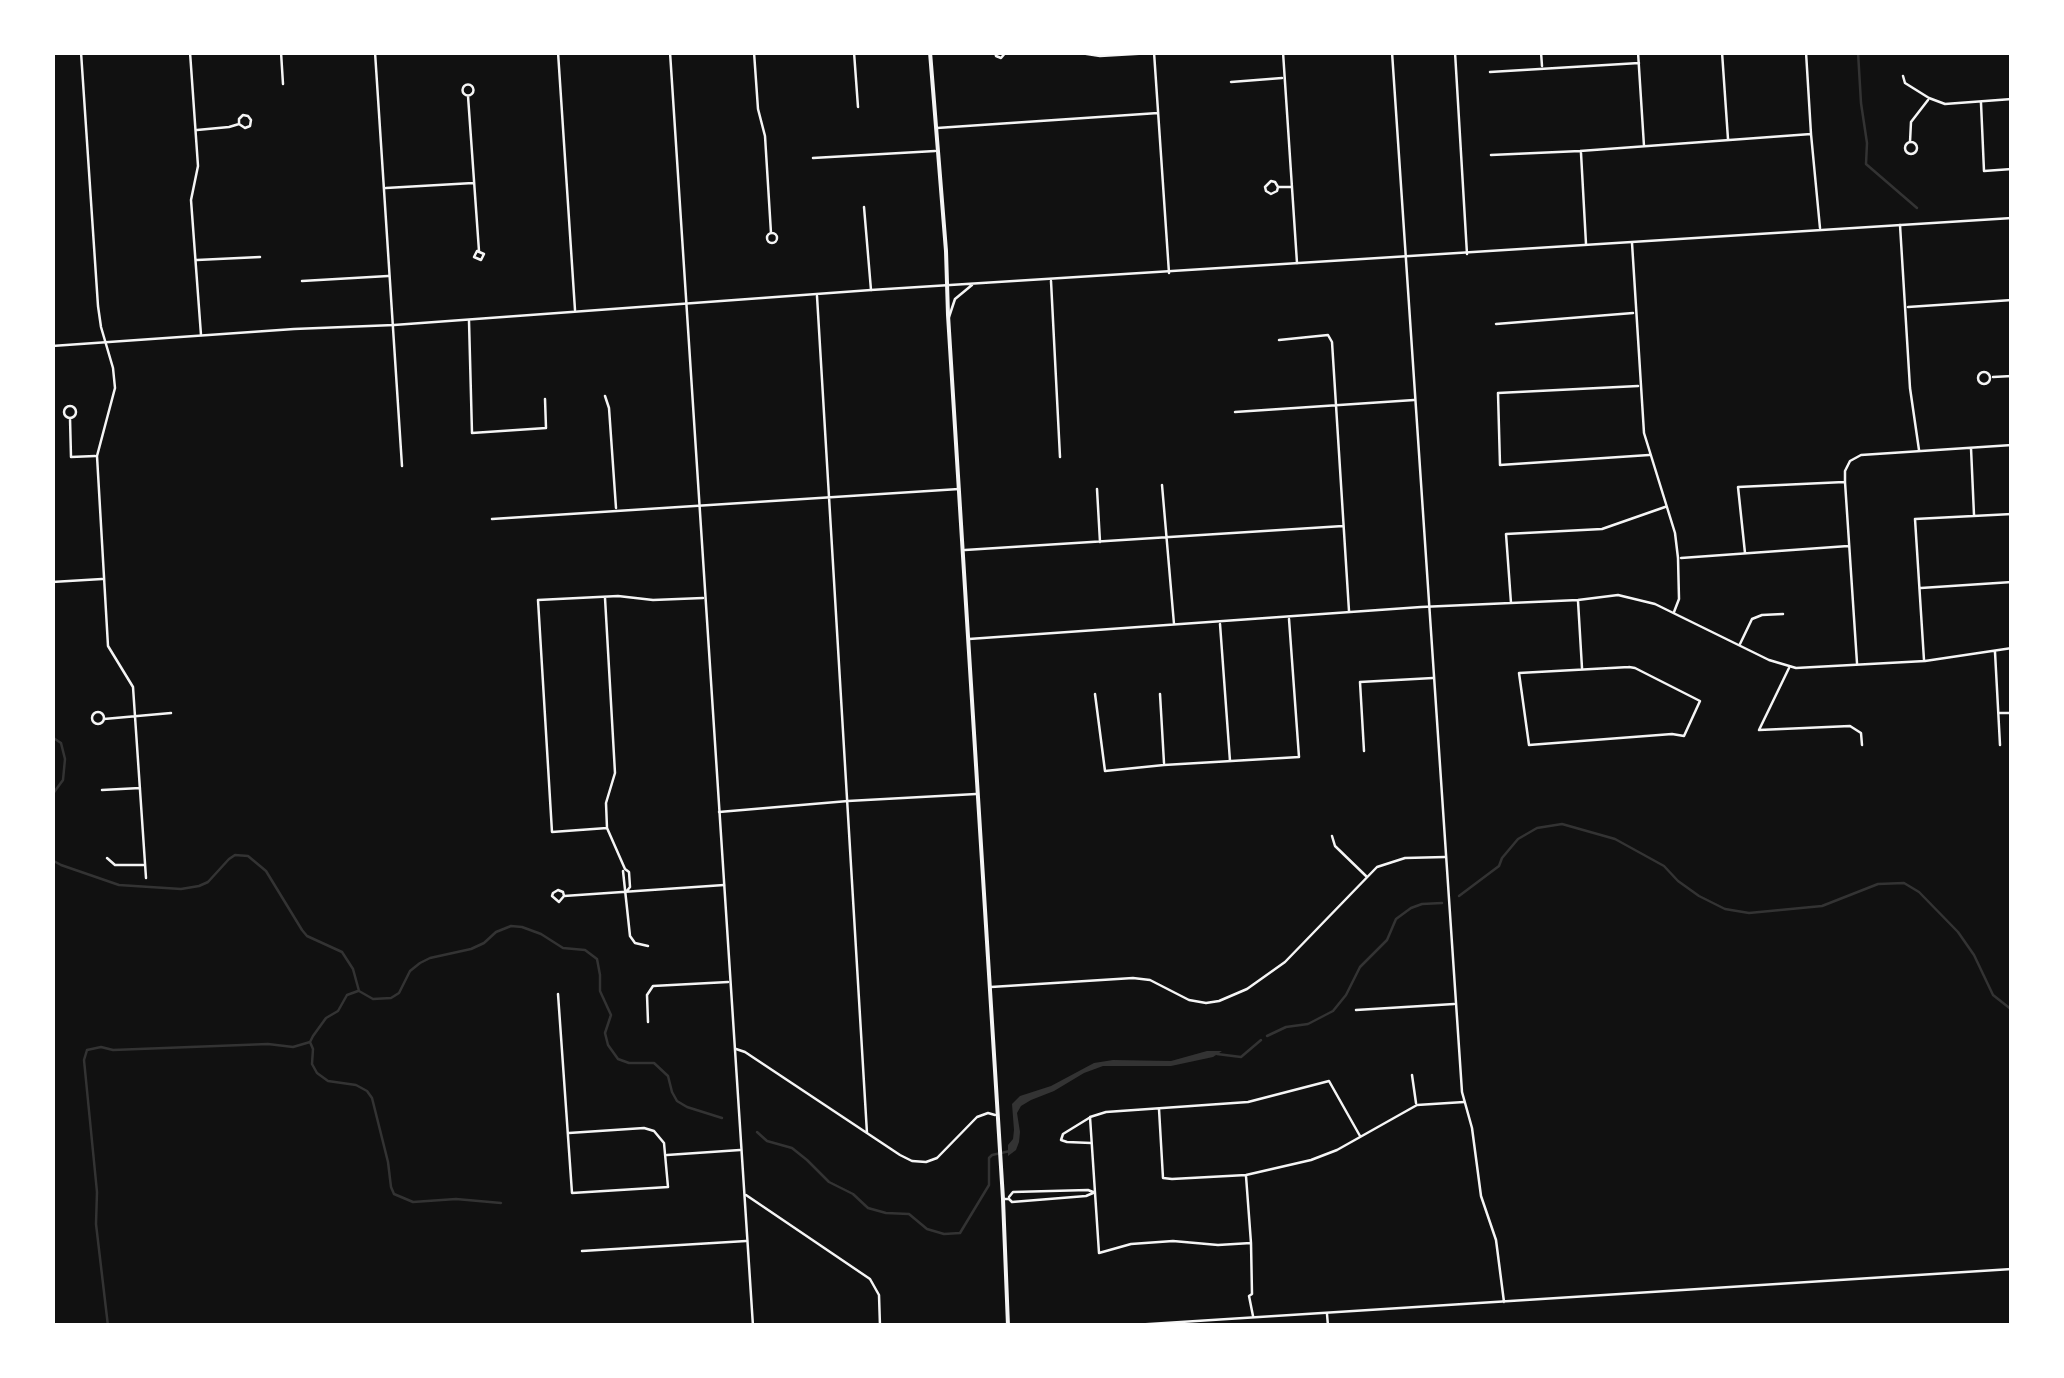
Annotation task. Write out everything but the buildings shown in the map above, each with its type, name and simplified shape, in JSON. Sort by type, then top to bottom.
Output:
[{"type":"main road","points":[[930,52],[948,286],[1000,1159],[1006,1198],[1008,1326]]},
{"type":"street","points":[[81,52],[98,306],[115,388],[96,456],[108,646],[130,681],[146,878]]},
{"type":"street","points":[[190,52],[198,170],[191,197],[201,336]]},
{"type":"street","points":[[281,52],[283,84]]},
{"type":"street","points":[[375,52],[402,466]]},
{"type":"street","points":[[558,52],[574,312]]},
{"type":"street","points":[[670,52],[753,1326]]},
{"type":"street","points":[[754,52],[772,234]]},
{"type":"street","points":[[854,52],[858,106]]},
{"type":"street","points":[[994,52],[1000,58],[1006,52]]},
{"type":"street","points":[[1074,52],[1100,56],[1154,53],[1169,273]]},
{"type":"street","points":[[1283,52],[1297,264]]},
{"type":"street","points":[[1392,52],[1455,1004],[1464,1102],[1472,1128],[1481,1196],[1496,1240],[1504,1302]]},
{"type":"street","points":[[1454,52],[1467,254]]},
{"type":"street","points":[[1541,52],[1542,68]]},
{"type":"street","points":[[1638,52],[1644,146]]},
{"type":"street","points":[[1722,52],[1728,140]]},
{"type":"street","points":[[1806,52],[1820,229]]},
{"type":"street","points":[[1490,72],[1638,63]]},
{"type":"street","points":[[1903,76],[1905,83],[1945,104],[2012,99]]},
{"type":"street","points":[[1232,82],[1284,78]]},
{"type":"street","points":[[468,96],[478,251]]},
{"type":"street","points":[[1910,142],[1911,122],[1929,98]]},
{"type":"street","points":[[1981,102],[1984,171],[2012,169]]},
{"type":"street","points":[[935,128],[1158,113]]},
{"type":"street","points":[[195,130],[239,124]]},
{"type":"street","points":[[1491,155],[1810,134]]},
{"type":"street","points":[[813,158],[936,151]]},
{"type":"street","points":[[1580,151],[1586,244]]},
{"type":"street","points":[[384,188],[474,183]]},
{"type":"street","points":[[1278,187],[1292,186]]},
{"type":"street","points":[[864,207],[870,290]]},
{"type":"street","points":[[52,346],[2012,218]]},
{"type":"street","points":[[1900,225],[1910,388],[1919,451]]},
{"type":"street","points":[[1632,241],[1644,433],[1675,533],[1678,558],[1680,594],[1674,612]]},
{"type":"street","points":[[195,260],[260,257]]},
{"type":"street","points":[[302,281],[390,276]]},
{"type":"street","points":[[1050,280],[1060,457]]},
{"type":"street","points":[[948,322],[955,299],[974,284]]},
{"type":"street","points":[[817,294],[867,1133]]},
{"type":"street","points":[[1906,307],[2012,300]]},
{"type":"street","points":[[1496,324],[1635,313]]},
{"type":"street","points":[[469,319],[472,433],[546,428],[545,398]]},
{"type":"street","points":[[1278,340],[1330,337],[1350,613]]},
{"type":"street","points":[[1990,377],[2012,376]]},
{"type":"street","points":[[1640,386],[1498,393],[1500,466],[1649,455]]},
{"type":"street","points":[[605,396],[616,510]]},
{"type":"street","points":[[1236,412],[1416,400]]},
{"type":"street","points":[[70,418],[71,457],[96,456]]},
{"type":"street","points":[[1858,664],[1847,465],[1857,456],[2012,445]]},
{"type":"street","points":[[1971,448],[1974,516]]},
{"type":"street","points":[[1745,553],[1738,488],[1845,482]]},
{"type":"street","points":[[1162,485],[1174,625]]},
{"type":"street","points":[[492,519],[959,489]]},
{"type":"street","points":[[1097,489],[1100,542]]},
{"type":"street","points":[[1511,604],[1506,534],[1602,528],[1666,507]]},
{"type":"street","points":[[1924,661],[1916,520],[2012,514]]},
{"type":"street","points":[[962,550],[1343,526]]},
{"type":"street","points":[[1678,558],[1849,546]]},
{"type":"street","points":[[52,582],[104,579]]},
{"type":"street","points":[[1920,588],[2012,582]]},
{"type":"street","points":[[969,639],[1618,595],[1674,612],[1790,667],[1924,661],[2012,648]]},
{"type":"street","points":[[605,597],[615,772],[606,803],[607,828],[623,860],[623,887],[632,940],[648,946]]},
{"type":"street","points":[[607,828],[552,832],[538,600],[705,598]]},
{"type":"street","points":[[1578,600],[1582,670]]},
{"type":"street","points":[[1739,646],[1752,619],[1762,614],[1782,614]]},
{"type":"street","points":[[1096,694],[1106,771],[1298,757],[1289,618]]},
{"type":"street","points":[[1220,623],[1230,761]]},
{"type":"street","points":[[1994,651],[2000,746]]},
{"type":"street","points":[[1790,667],[1759,730],[1850,726],[1861,734],[1862,745]]},
{"type":"street","points":[[1635,668],[1700,702],[1684,736],[1529,744],[1519,673],[1582,670],[1635,668]]},
{"type":"street","points":[[1364,751],[1360,682],[1435,678]]},
{"type":"street","points":[[1160,694],[1164,764]]},
{"type":"street","points":[[1999,714],[2012,712]]},
{"type":"street","points":[[104,718],[171,713]]},
{"type":"street","points":[[102,790],[140,788]]},
{"type":"street","points":[[720,812],[977,794]]},
{"type":"street","points":[[1332,836],[1336,846],[1366,876]]},
{"type":"street","points":[[989,987],[1134,978],[1150,980],[1188,1000],[1219,1002],[1285,962],[1377,867],[1406,858],[1444,856]]},
{"type":"street","points":[[107,858],[115,864],[145,864]]},
{"type":"street","points":[[564,896],[724,885]]},
{"type":"street","points":[[648,1022],[647,995],[653,986],[730,982]]},
{"type":"street","points":[[558,994],[572,1192],[668,1188],[666,1154],[660,1135],[647,1128],[569,1133]]},
{"type":"street","points":[[1356,1010],[1455,1004]]},
{"type":"street","points":[[735,1049],[906,1159],[926,1162],[942,1154],[977,1117],[985,1113],[998,1115]]},
{"type":"street","points":[[1412,1075],[1417,1105]]},
{"type":"street","points":[[1091,1143],[1061,1140],[1063,1134],[1090,1117],[1106,1112],[1248,1102],[1329,1081],[1360,1136]]},
{"type":"street","points":[[1159,1108],[1163,1178],[1246,1174],[1324,1156],[1417,1105],[1464,1102]]},
{"type":"street","points":[[1090,1117],[1100,1253],[1131,1244],[1176,1241],[1251,1243]]},
{"type":"street","points":[[666,1154],[740,1150]]},
{"type":"street","points":[[1246,1174],[1253,1317]]},
{"type":"street","points":[[1013,1192],[1094,1192],[1086,1196],[1012,1202],[1006,1198],[1013,1192]]},
{"type":"street","points":[[744,1194],[866,1275],[879,1296],[880,1326]]},
{"type":"street","points":[[582,1251],[747,1240]]},
{"type":"street","points":[[1118,1326],[2012,1269]]},
{"type":"street","points":[[1327,1312],[1328,1326]]},
{"type":"shaded area","points":[[1222,1051],[1213,1057],[1171,1066],[1103,1066],[1031,1100],[1017,1113],[1019,1142],[1008,1156],[1014,1130],[1012,1104],[1020,1096],[1051,1086],[1094,1063],[1171,1061]]},
{"type":"waterway","points":[[1858,52],[1866,164],[1917,208]]},
{"type":"waterway","points":[[52,737],[61,743],[65,759],[63,780],[52,795]]},
{"type":"waterway","points":[[1459,896],[1499,866],[1518,839],[1537,828],[1562,824],[1615,839],[1664,866],[1699,896],[1725,909],[1749,913],[1822,906],[1878,884],[1904,883],[1919,892],[1958,932],[1993,995],[2012,1010]]},
{"type":"waterway","points":[[52,860],[119,885],[181,889],[208,882],[235,855],[248,856],[266,871],[307,936],[342,952],[353,969],[359,991],[373,999],[391,998],[399,993],[410,971],[420,963],[471,949],[511,926],[541,934],[563,948],[585,950],[597,959],[600,991],[611,1015],[605,1033],[618,1059],[654,1063],[668,1076],[677,1101],[722,1118]]},
{"type":"waterway","points":[[1267,1036],[1286,1027],[1308,1024],[1333,1011],[1360,967],[1387,940],[1396,919],[1422,904],[1442,903]]},
{"type":"waterway","points":[[358,991],[347,995],[338,1011],[326,1018],[313,1036],[312,1064],[328,1081],[356,1085],[372,1098],[394,1194],[413,1202],[456,1199],[501,1203]]},
{"type":"waterway","points":[[1217,1054],[1241,1057],[1261,1040]]},
{"type":"waterway","points":[[108,1326],[96,1224],[97,1192],[84,1060],[87,1050],[268,1044],[293,1047],[310,1042]]},
{"type":"waterway","points":[[757,1132],[767,1141],[792,1148],[829,1182],[853,1194],[868,1208],[909,1214],[927,1229],[944,1234],[960,1233],[989,1185],[989,1158],[1010,1151]]}]
